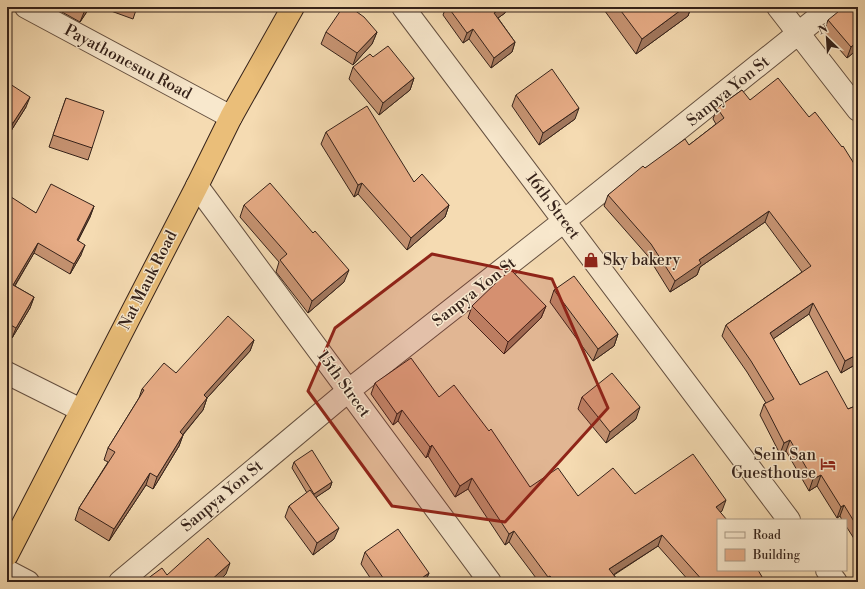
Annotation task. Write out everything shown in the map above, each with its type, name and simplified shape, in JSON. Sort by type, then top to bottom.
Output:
[{"type":"highway","name":"Nat Mauk Road","points":[[7,555],[231,117],[293,7]]},
{"type":"street","name":"Payathonesuu Road","points":[[26,7],[231,117]]},
{"type":"street","name":"16th Street","points":[[403,7],[788,519]]},
{"type":"street","points":[[778,7],[858,110]]},
{"type":"street","name":"Sanpya Yon St","points":[[120,582],[348,391],[564,221],[831,7]]},
{"type":"street","name":"15th Street","points":[[197,186],[490,582]]},
{"type":"street","points":[[7,373],[81,410]]},
{"type":"street","points":[[7,571],[28,582]]},
{"type":"street","points":[[828,571],[836,582]]},
{"type":"highlighted area","points":[[432,254],[552,279],[608,408],[505,522],[392,506],[308,391],[335,328]]},
{"type":"building","points":[[79,7],[87,7],[85,10]]},
{"type":"building","points":[[343,7],[350,7],[364,17],[377,32],[357,53],[326,32]]},
{"type":"building","points":[[448,7],[503,7],[494,13],[515,42],[494,58],[473,29],[467,33]]},
{"type":"building","points":[[618,7],[685,7],[642,39]]},
{"type":"building","points":[[844,7],[858,7],[858,41],[851,47],[828,20]]},
{"type":"building","points":[[388,46],[414,78],[383,103],[353,67],[370,54],[373,57]]},
{"type":"building","points":[[552,69],[579,108],[543,133],[516,95]]},
{"type":"building","points":[[778,78],[809,117],[815,112],[842,147],[843,146],[858,170],[858,354],[845,361],[813,303],[770,333],[800,385],[827,371],[848,409],[858,405],[858,528],[844,505],[841,507],[821,475],[813,479],[790,440],[784,443],[764,404],[774,399],[751,361],[726,325],[811,266],[769,211],[699,260],[701,263],[675,281],[651,244],[608,195],[643,166],[645,168],[685,139],[689,145],[724,118],[717,108],[742,90],[750,100]]},
{"type":"building","points":[[7,82],[30,97],[13,123],[7,122]]},
{"type":"building","points":[[66,98],[104,111],[92,148],[53,135]]},
{"type":"building","points":[[367,106],[414,182],[422,174],[449,205],[411,238],[362,183],[358,185],[326,132]]},
{"type":"building","points":[[270,183],[313,233],[315,231],[349,270],[312,301],[280,260],[287,254],[244,205]]},
{"type":"building","points":[[51,184],[94,206],[77,240],[85,245],[74,264],[38,243],[13,285],[34,297],[16,328],[7,323],[7,197],[8,195],[36,213]]},
{"type":"building","points":[[511,270],[546,306],[508,342],[472,306]]},
{"type":"building","points":[[574,276],[618,334],[598,349],[554,290]]},
{"type":"building","points":[[228,316],[254,340],[204,395],[207,398],[180,432],[183,435],[157,477],[150,473],[114,529],[79,508],[115,452],[108,448],[144,390],[142,389],[164,363],[176,373]]},
{"type":"building","points":[[411,358],[439,397],[454,385],[489,431],[491,429],[530,487],[558,468],[578,496],[613,468],[635,494],[693,454],[726,500],[716,507],[726,519],[717,519],[717,571],[759,571],[765,582],[704,582],[662,535],[609,569],[619,582],[555,582],[550,576],[548,577],[514,531],[509,534],[472,478],[460,486],[432,445],[430,447],[402,410],[397,414],[375,383]]},
{"type":"building","points":[[612,373],[640,407],[610,432],[582,397]]},
{"type":"building","points":[[312,450],[332,482],[314,494],[294,462]]},
{"type":"building","points":[[310,490],[339,528],[317,543],[289,506]]},
{"type":"building","points":[[398,529],[429,573],[416,582],[386,582],[365,552]]},
{"type":"building","points":[[208,538],[230,563],[209,582],[143,582],[162,568],[167,575]]},
{"type":"place","name":"Sky bakery","points":[[591,260]]},
{"type":"place","name":"Sein San Guesthouse","points":[[828,464]]}]
